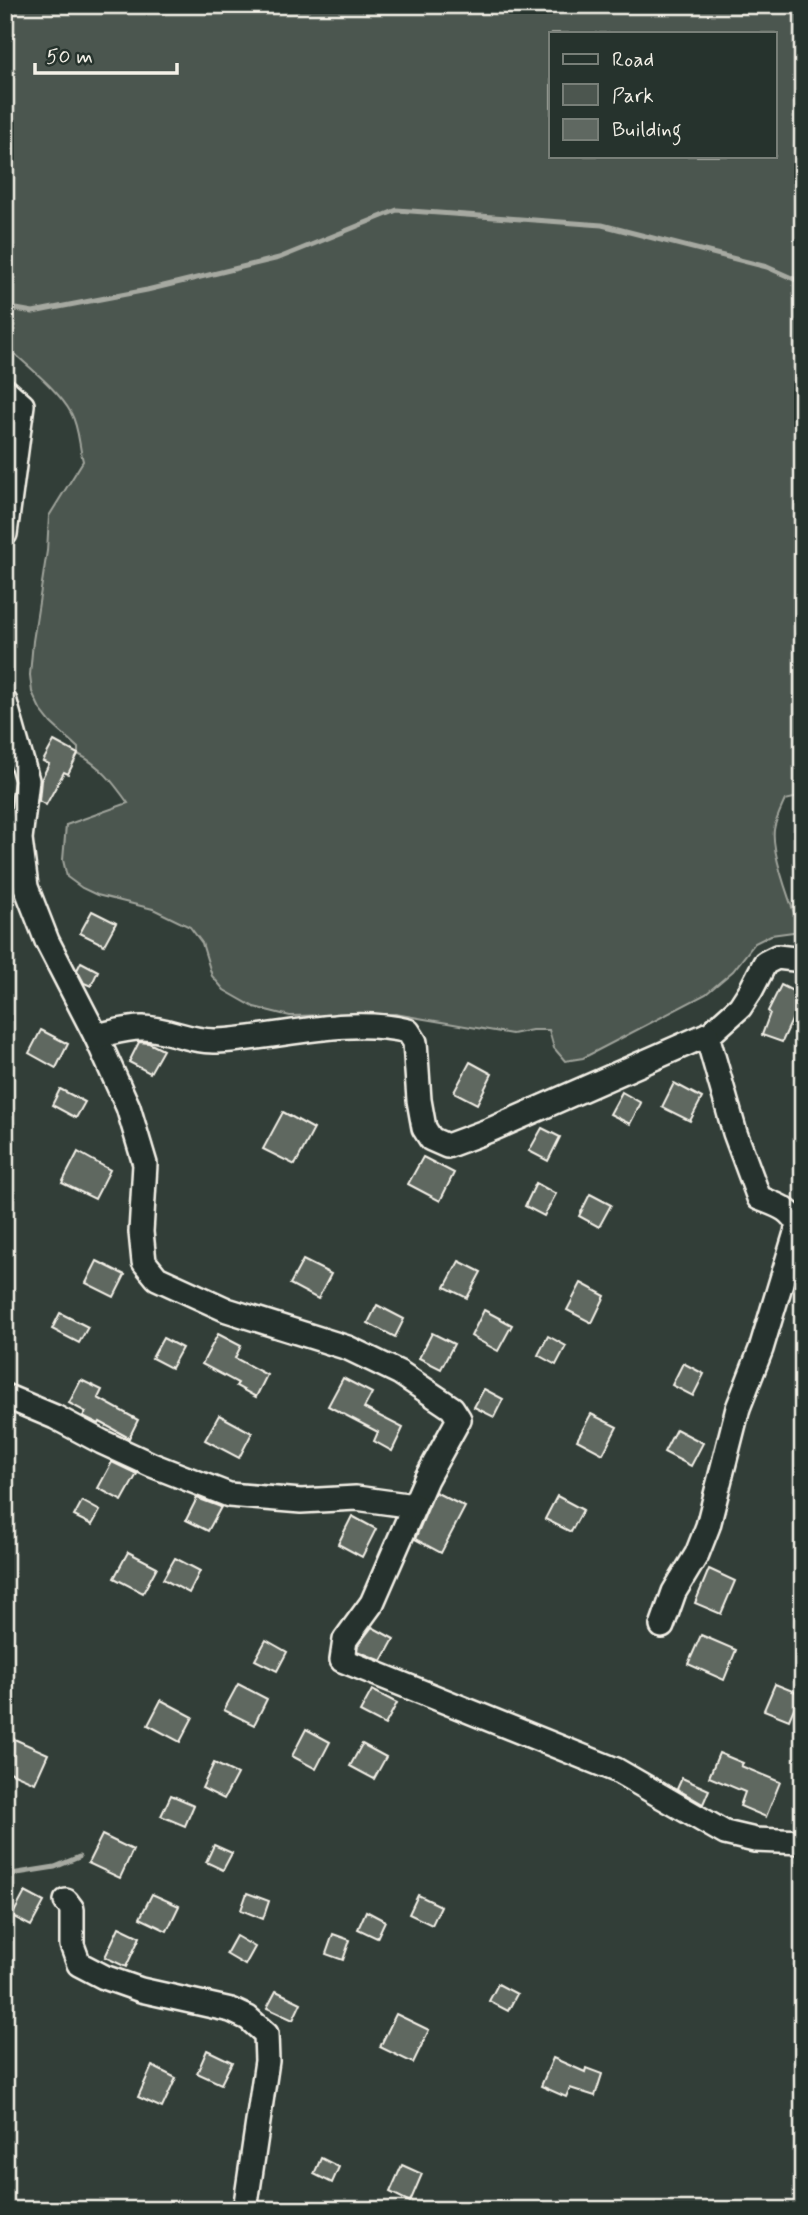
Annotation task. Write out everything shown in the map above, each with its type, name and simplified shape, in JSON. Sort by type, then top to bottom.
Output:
[{"type":"street","points":[[5,390],[22,405],[5,534]]},
{"type":"street","points":[[5,702],[27,780],[20,839],[26,887],[47,941],[96,1036],[128,1107],[145,1164],[141,1232],[144,1262],[157,1278],[227,1310],[348,1348],[400,1373],[452,1408],[459,1419],[426,1479],[372,1603],[345,1640],[342,1660],[616,1770],[725,1833],[755,1840],[803,1842]]},
{"type":"street","points":[[96,1036],[142,1028],[191,1040],[215,1041],[345,1026],[387,1026],[408,1031],[415,1042],[424,1128],[431,1139],[447,1146],[490,1130],[712,1033],[740,1007],[765,963],[777,957],[803,960]]},
{"type":"street","points":[[662,1626],[674,1592],[697,1554],[708,1526],[738,1408],[761,1349],[798,1226],[794,1216],[784,1208],[759,1198],[735,1133],[707,1035]]},
{"type":"street","points":[[5,1396],[55,1417],[152,1465],[229,1495],[301,1501],[356,1498],[414,1506]]},
{"type":"street","points":[[66,1901],[72,1909],[72,1945],[79,1964],[104,1977],[141,1990],[231,2010],[247,2018],[266,2034],[267,2061],[246,2210]]},
{"type":"green space","points":[[5,5],[803,5],[803,796],[785,800],[774,830],[783,880],[801,931],[771,935],[755,943],[733,971],[706,994],[583,1058],[565,1061],[554,1048],[549,1030],[512,1034],[395,1014],[290,1016],[254,1007],[224,990],[212,976],[202,943],[190,927],[153,909],[97,895],[82,888],[67,877],[63,860],[66,825],[128,803],[106,775],[78,754],[78,748],[51,723],[32,692],[30,675],[33,641],[47,551],[49,516],[83,461],[76,424],[65,404],[50,386],[5,345]]},
{"type":"building","points":[[54,741],[78,754],[68,774],[64,772],[46,805],[39,801],[41,780],[49,764],[43,761]]},
{"type":"building","points":[[92,911],[116,923],[104,945],[80,933]]},
{"type":"building","points":[[81,962],[98,971],[91,986],[84,983],[77,970]]},
{"type":"building","points":[[781,985],[803,996],[782,1042],[762,1035],[770,1013],[768,1011]]},
{"type":"building","points":[[41,1030],[68,1044],[56,1068],[29,1053]]},
{"type":"building","points":[[139,1042],[149,1043],[163,1050],[150,1073],[129,1062]]},
{"type":"building","points":[[470,1062],[492,1074],[477,1104],[454,1092]]},
{"type":"building","points":[[674,1083],[702,1098],[690,1121],[662,1107]]},
{"type":"building","points":[[60,1089],[85,1102],[76,1118],[52,1105]]},
{"type":"building","points":[[622,1092],[641,1103],[630,1124],[610,1114]]},
{"type":"building","points":[[283,1112],[314,1129],[295,1165],[263,1149]]},
{"type":"building","points":[[542,1128],[560,1137],[548,1161],[529,1151]]},
{"type":"building","points":[[78,1152],[110,1170],[95,1199],[62,1183]]},
{"type":"building","points":[[423,1157],[454,1173],[440,1201],[408,1184]]},
{"type":"building","points":[[536,1183],[556,1194],[544,1216],[525,1206]]},
{"type":"building","points":[[590,1194],[611,1205],[599,1227],[579,1216]]},
{"type":"building","points":[[303,1260],[331,1274],[318,1299],[290,1284]]},
{"type":"building","points":[[97,1261],[125,1275],[114,1297],[86,1283]]},
{"type":"building","points":[[459,1261],[481,1272],[467,1298],[445,1287]]},
{"type":"building","points":[[581,1283],[605,1296],[592,1323],[567,1310]]},
{"type":"building","points":[[377,1305],[404,1319],[395,1337],[368,1323]]},
{"type":"building","points":[[484,1310],[512,1325],[498,1351],[471,1336]]},
{"type":"building","points":[[60,1313],[88,1327],[79,1343],[52,1329]]},
{"type":"building","points":[[432,1333],[454,1344],[441,1369],[419,1358]]},
{"type":"building","points":[[218,1334],[241,1346],[235,1358],[267,1375],[256,1397],[236,1386],[238,1383],[202,1364]]},
{"type":"building","points":[[548,1336],[566,1346],[556,1365],[538,1355]]},
{"type":"building","points":[[163,1338],[182,1348],[171,1368],[152,1358]]},
{"type":"building","points":[[683,1363],[704,1374],[693,1396],[672,1385]]},
{"type":"building","points":[[343,1378],[372,1393],[364,1408],[403,1428],[392,1451],[374,1441],[378,1432],[328,1406]]},
{"type":"building","points":[[81,1380],[102,1390],[98,1398],[138,1420],[129,1438],[83,1416],[86,1412],[69,1403]]},
{"type":"building","points":[[484,1389],[503,1399],[494,1417],[474,1407]]},
{"type":"building","points":[[591,1414],[617,1427],[603,1454],[577,1440]]},
{"type":"building","points":[[219,1415],[252,1433],[239,1458],[205,1440]]},
{"type":"building","points":[[676,1429],[703,1443],[691,1466],[664,1452]]},
{"type":"building","points":[[112,1462],[137,1474],[122,1501],[98,1488]]},
{"type":"building","points":[[435,1492],[465,1507],[441,1553],[415,1539]]},
{"type":"building","points":[[557,1496],[583,1510],[571,1532],[545,1519]]},
{"type":"building","points":[[197,1498],[221,1507],[208,1531],[186,1520]]},
{"type":"building","points":[[82,1501],[100,1511],[92,1525],[74,1516]]},
{"type":"building","points":[[352,1516],[376,1529],[362,1557],[338,1544]]},
{"type":"building","points":[[128,1552],[157,1567],[143,1593],[114,1578]]},
{"type":"building","points":[[175,1558],[200,1571],[189,1593],[163,1579]]},
{"type":"building","points":[[709,1569],[735,1581],[721,1614],[695,1603]]},
{"type":"building","points":[[372,1627],[394,1639],[382,1661],[357,1651],[358,1645]]},
{"type":"building","points":[[701,1635],[736,1650],[724,1680],[688,1664]]},
{"type":"building","points":[[266,1640],[287,1652],[277,1671],[255,1660]]},
{"type":"building","points":[[238,1684],[267,1699],[254,1725],[224,1710]]},
{"type":"building","points":[[775,1684],[800,1694],[789,1720],[764,1710]]},
{"type":"building","points":[[372,1690],[397,1703],[385,1725],[360,1712]]},
{"type":"building","points":[[161,1700],[193,1717],[180,1742],[148,1725]]},
{"type":"building","points":[[306,1729],[330,1742],[316,1769],[292,1756]]},
{"type":"building","points":[[12,1738],[48,1754],[35,1783],[5,1770],[5,1752]]},
{"type":"building","points":[[362,1744],[386,1757],[374,1779],[350,1766]]},
{"type":"building","points":[[719,1753],[743,1763],[741,1766],[780,1782],[766,1817],[740,1806],[745,1792],[709,1777]]},
{"type":"building","points":[[214,1763],[237,1774],[224,1799],[202,1788]]},
{"type":"building","points":[[682,1778],[709,1790],[703,1804],[677,1789]]},
{"type":"building","points":[[171,1795],[194,1805],[185,1826],[161,1816]]},
{"type":"building","points":[[102,1835],[133,1850],[120,1878],[88,1863]]},
{"type":"building","points":[[214,1845],[232,1853],[223,1870],[206,1862]]},
{"type":"building","points":[[25,1892],[44,1902],[31,1926],[12,1916]]},
{"type":"building","points":[[247,1893],[269,1901],[263,1919],[241,1910]]},
{"type":"building","points":[[152,1894],[179,1906],[167,1931],[140,1918]]},
{"type":"building","points":[[418,1895],[441,1906],[432,1925],[409,1914]]},
{"type":"building","points":[[366,1911],[385,1921],[377,1938],[358,1929]]},
{"type":"building","points":[[119,1927],[140,1937],[126,1967],[105,1957]]},
{"type":"building","points":[[333,1934],[350,1940],[343,1960],[326,1954]]},
{"type":"building","points":[[236,1936],[255,1947],[245,1965],[226,1954]]},
{"type":"building","points":[[498,1984],[517,1994],[508,2011],[489,2001]]},
{"type":"building","points":[[276,1991],[301,2003],[293,2020],[267,2008]]},
{"type":"building","points":[[396,2014],[429,2030],[413,2063],[380,2047]]},
{"type":"building","points":[[207,2050],[232,2062],[221,2084],[197,2073]]},
{"type":"building","points":[[553,2058],[585,2072],[586,2068],[602,2074],[595,2096],[570,2088],[566,2097],[541,2086]]},
{"type":"building","points":[[152,2066],[176,2078],[162,2108],[138,2097]]},
{"type":"building","points":[[321,2158],[339,2167],[332,2183],[314,2174]]},
{"type":"building","points":[[402,2165],[422,2174],[410,2202],[390,2192]]},
{"type":"waterway","points":[[5,307],[33,312],[147,290],[279,258],[397,210],[602,225],[767,267],[803,283]]},
{"type":"waterway","points":[[5,1875],[55,1867],[79,1857]]}]
